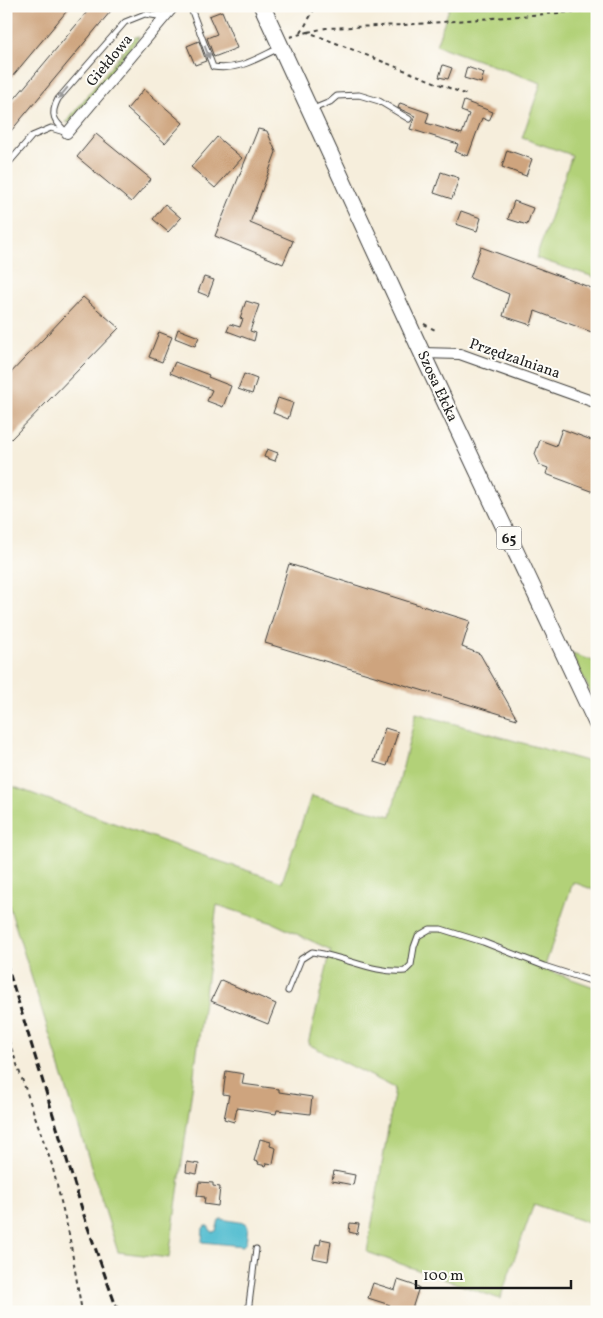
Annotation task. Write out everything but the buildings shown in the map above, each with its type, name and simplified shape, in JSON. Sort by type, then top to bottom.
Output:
[{"type":"main road","name":"65","points":[[262,6],[279,44]]},
{"type":"main road","name":"Szosa Ełcka","points":[[279,44],[597,724]]},
{"type":"street","name":"Giełdowa","points":[[67,133],[174,6]]},
{"type":"street","name":"Przędzalniana","points":[[422,353],[460,354],[597,403]]},
{"type":"lane","points":[[151,6],[164,18]]},
{"type":"lane","points":[[190,6],[213,67],[226,69],[243,65],[279,44]]},
{"type":"lane","points":[[67,133],[54,117],[53,108],[58,99],[125,22],[145,14],[164,18]]},
{"type":"lane","points":[[310,111],[330,102],[337,96],[359,95],[379,101],[409,119]]},
{"type":"lane","points":[[6,166],[32,136],[51,128],[67,133]]},
{"type":"lane","points":[[288,990],[301,960],[312,952],[330,954],[391,972],[405,971],[411,965],[418,936],[430,929],[441,928],[544,966],[597,983]]},
{"type":"lane","points":[[248,1312],[256,1249]]},
{"type":"path","points":[[301,33],[316,6]]},
{"type":"path","points":[[279,44],[301,33],[326,28],[403,25],[597,10]]},
{"type":"path","points":[[308,32],[467,95]]},
{"type":"path","points":[[6,1033],[52,1165],[69,1234],[82,1312]]},
{"type":"green space","points":[[450,6],[597,6],[597,278],[536,258],[572,155],[522,138],[541,83],[436,45]]},
{"type":"green space","points":[[139,36],[69,123],[66,122],[135,37]]},
{"type":"green space","points":[[572,654],[597,662],[597,706]]},
{"type":"green space","points":[[416,713],[597,764],[597,891],[573,882],[544,969],[597,988],[597,1226],[534,1204],[500,1299],[367,1252],[395,1088],[308,1044],[331,950],[273,923],[217,905],[169,1258],[118,1252],[6,896],[6,784],[282,882],[311,796],[391,816]]},
{"type":"water","points":[[221,1219],[245,1223],[248,1226],[246,1243],[243,1246],[202,1242],[203,1228],[208,1226],[212,1232],[216,1231]]},
{"type":"railway","points":[[6,962],[87,1225],[118,1312]]}]
